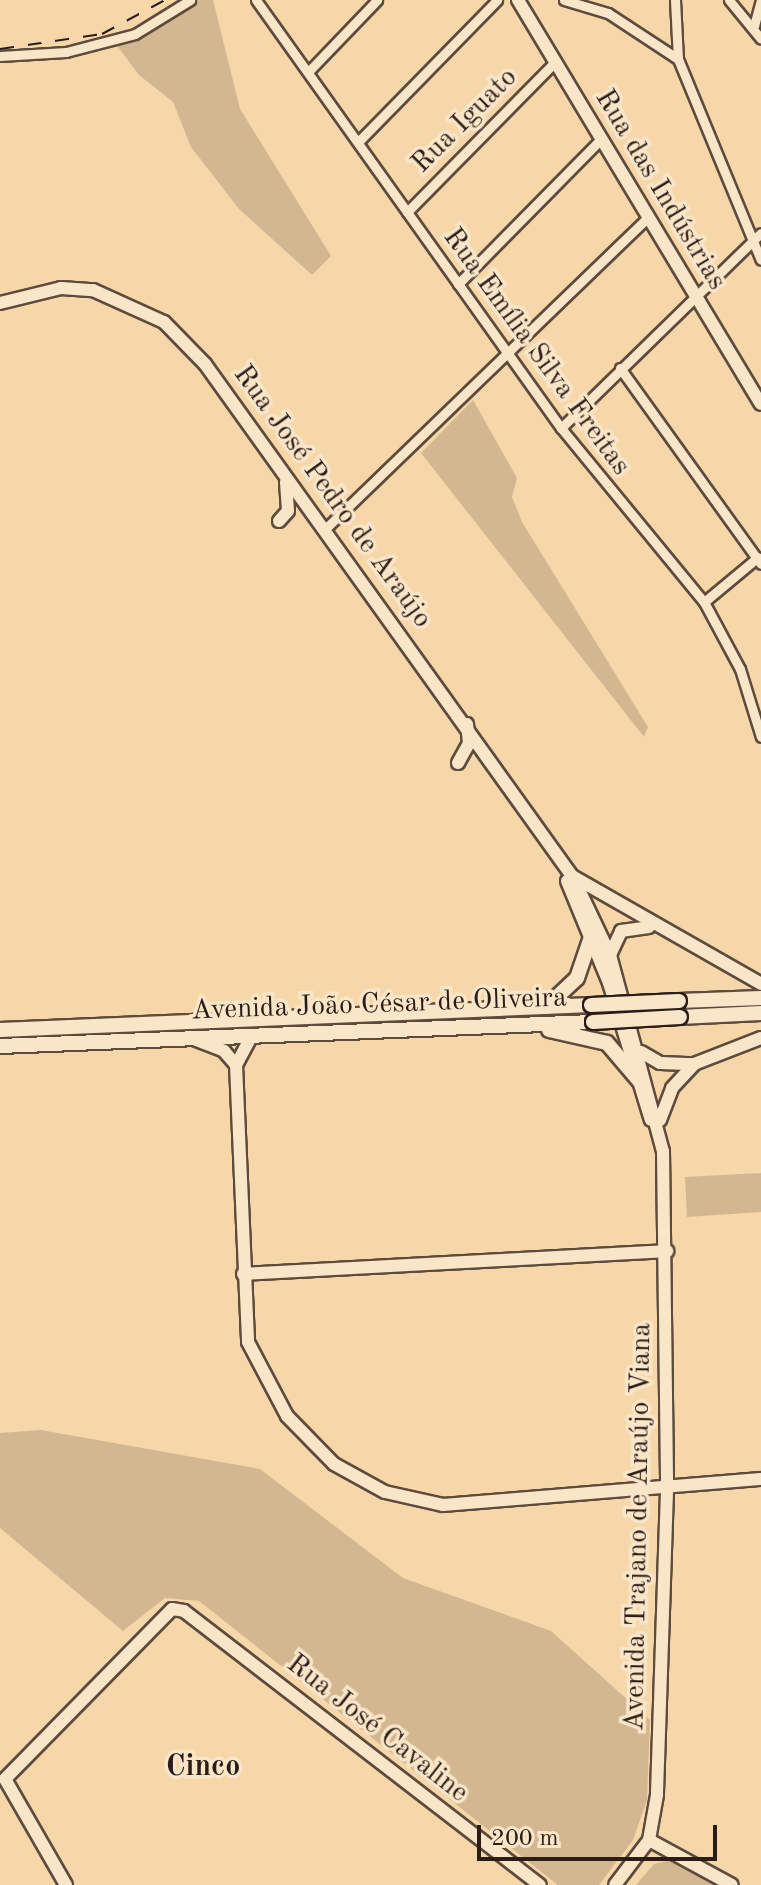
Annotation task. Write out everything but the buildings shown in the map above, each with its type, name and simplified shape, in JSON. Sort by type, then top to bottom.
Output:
[{"type":"main road","points":[[546,1007],[577,978],[591,937]]},
{"type":"main road","name":"Avenida João César de Oliveira","points":[[0,1030],[761,998]]},
{"type":"main road","name":"Avenida João César de Oliveira","points":[[0,1046],[761,1013]]},
{"type":"main road","points":[[525,1025],[607,1043],[641,1083]]},
{"type":"street","points":[[0,56],[66,52],[135,34],[190,0]]},
{"type":"street","name":"Rua Emília Silva Freitas","points":[[256,0],[561,428],[704,602],[740,669],[761,734]]},
{"type":"street","points":[[308,72],[377,0]]},
{"type":"street","points":[[358,142],[497,0]]},
{"type":"street","name":"Rua das Indústrias","points":[[518,0],[761,404]]},
{"type":"street","points":[[564,0],[608,13],[678,59]]},
{"type":"street","points":[[675,0],[678,59],[761,260]]},
{"type":"street","points":[[729,0],[754,26],[761,39]]},
{"type":"street","points":[[754,26],[761,0]]},
{"type":"street","name":"Rua Iguato","points":[[407,212],[555,62]]},
{"type":"street","points":[[458,284],[601,139]]},
{"type":"street","points":[[324,530],[510,356],[648,217]]},
{"type":"street","points":[[561,428],[693,292],[761,233]]},
{"type":"street","name":"Rua José Pedro de Araújo","points":[[0,303],[50,290],[93,290],[164,322],[205,364],[466,720],[572,876],[653,928],[746,979],[761,984]]},
{"type":"street","points":[[620,368],[759,559],[704,602]]},
{"type":"street","points":[[279,521],[290,498],[285,475]]},
{"type":"street","points":[[458,763],[469,743],[466,720]]},
{"type":"street","name":"Rua José Pedro de Araújo","points":[[554,848],[560,866]]},
{"type":"street","name":"Avenida Trajano de Araújo Viana","points":[[560,866],[620,1014],[661,1157]]},
{"type":"street","name":"Avenida Trajano de Araújo Viana","points":[[572,876],[610,955],[660,1120],[667,1251],[667,1491],[657,1795],[649,1840],[615,1885]]},
{"type":"street","points":[[591,937],[596,921],[622,910]]},
{"type":"street","points":[[610,955],[621,931],[653,928]]},
{"type":"street","points":[[739,999],[746,979]]},
{"type":"street","points":[[620,1014],[643,1057],[694,1064],[761,1038]]},
{"type":"street","points":[[251,1037],[236,1065],[248,1342],[269,1385],[310,1443],[359,1480],[443,1505],[667,1491],[761,1479]]},
{"type":"street","points":[[191,1039],[224,1051],[236,1065]]},
{"type":"street","name":"Avenida Trajano de Araújo Viana","points":[[660,1120],[672,1088],[694,1064]]},
{"type":"street","points":[[243,1274],[667,1251]]},
{"type":"street","name":"Rua José Cavaline","points":[[66,1885],[5,1779],[164,1611],[184,1611],[540,1885]]},
{"type":"street","points":[[649,1840],[732,1885]]},
{"type":"shaded area","points":[[200,0],[213,0],[240,109],[331,256],[312,275],[239,209],[191,147],[173,102],[139,75],[115,43]]},
{"type":"shaded area","points":[[473,400],[517,478],[512,497],[522,522],[648,727],[644,737],[421,453]]},
{"type":"shaded area","points":[[761,1173],[761,1212],[687,1217],[685,1177]]},
{"type":"shaded area","points":[[41,1430],[260,1469],[403,1578],[551,1631],[650,1720],[647,1800],[633,1840],[599,1885],[558,1885],[199,1601],[165,1598],[123,1631],[0,1528],[0,1433]]},
{"type":"shaded area","points":[[671,1860],[714,1885],[636,1885],[654,1864]]},
{"type":"railway","points":[[0,49],[102,34],[165,0]]},
{"type":"district","name":"Cinco","points":[[203,1767]]}]
